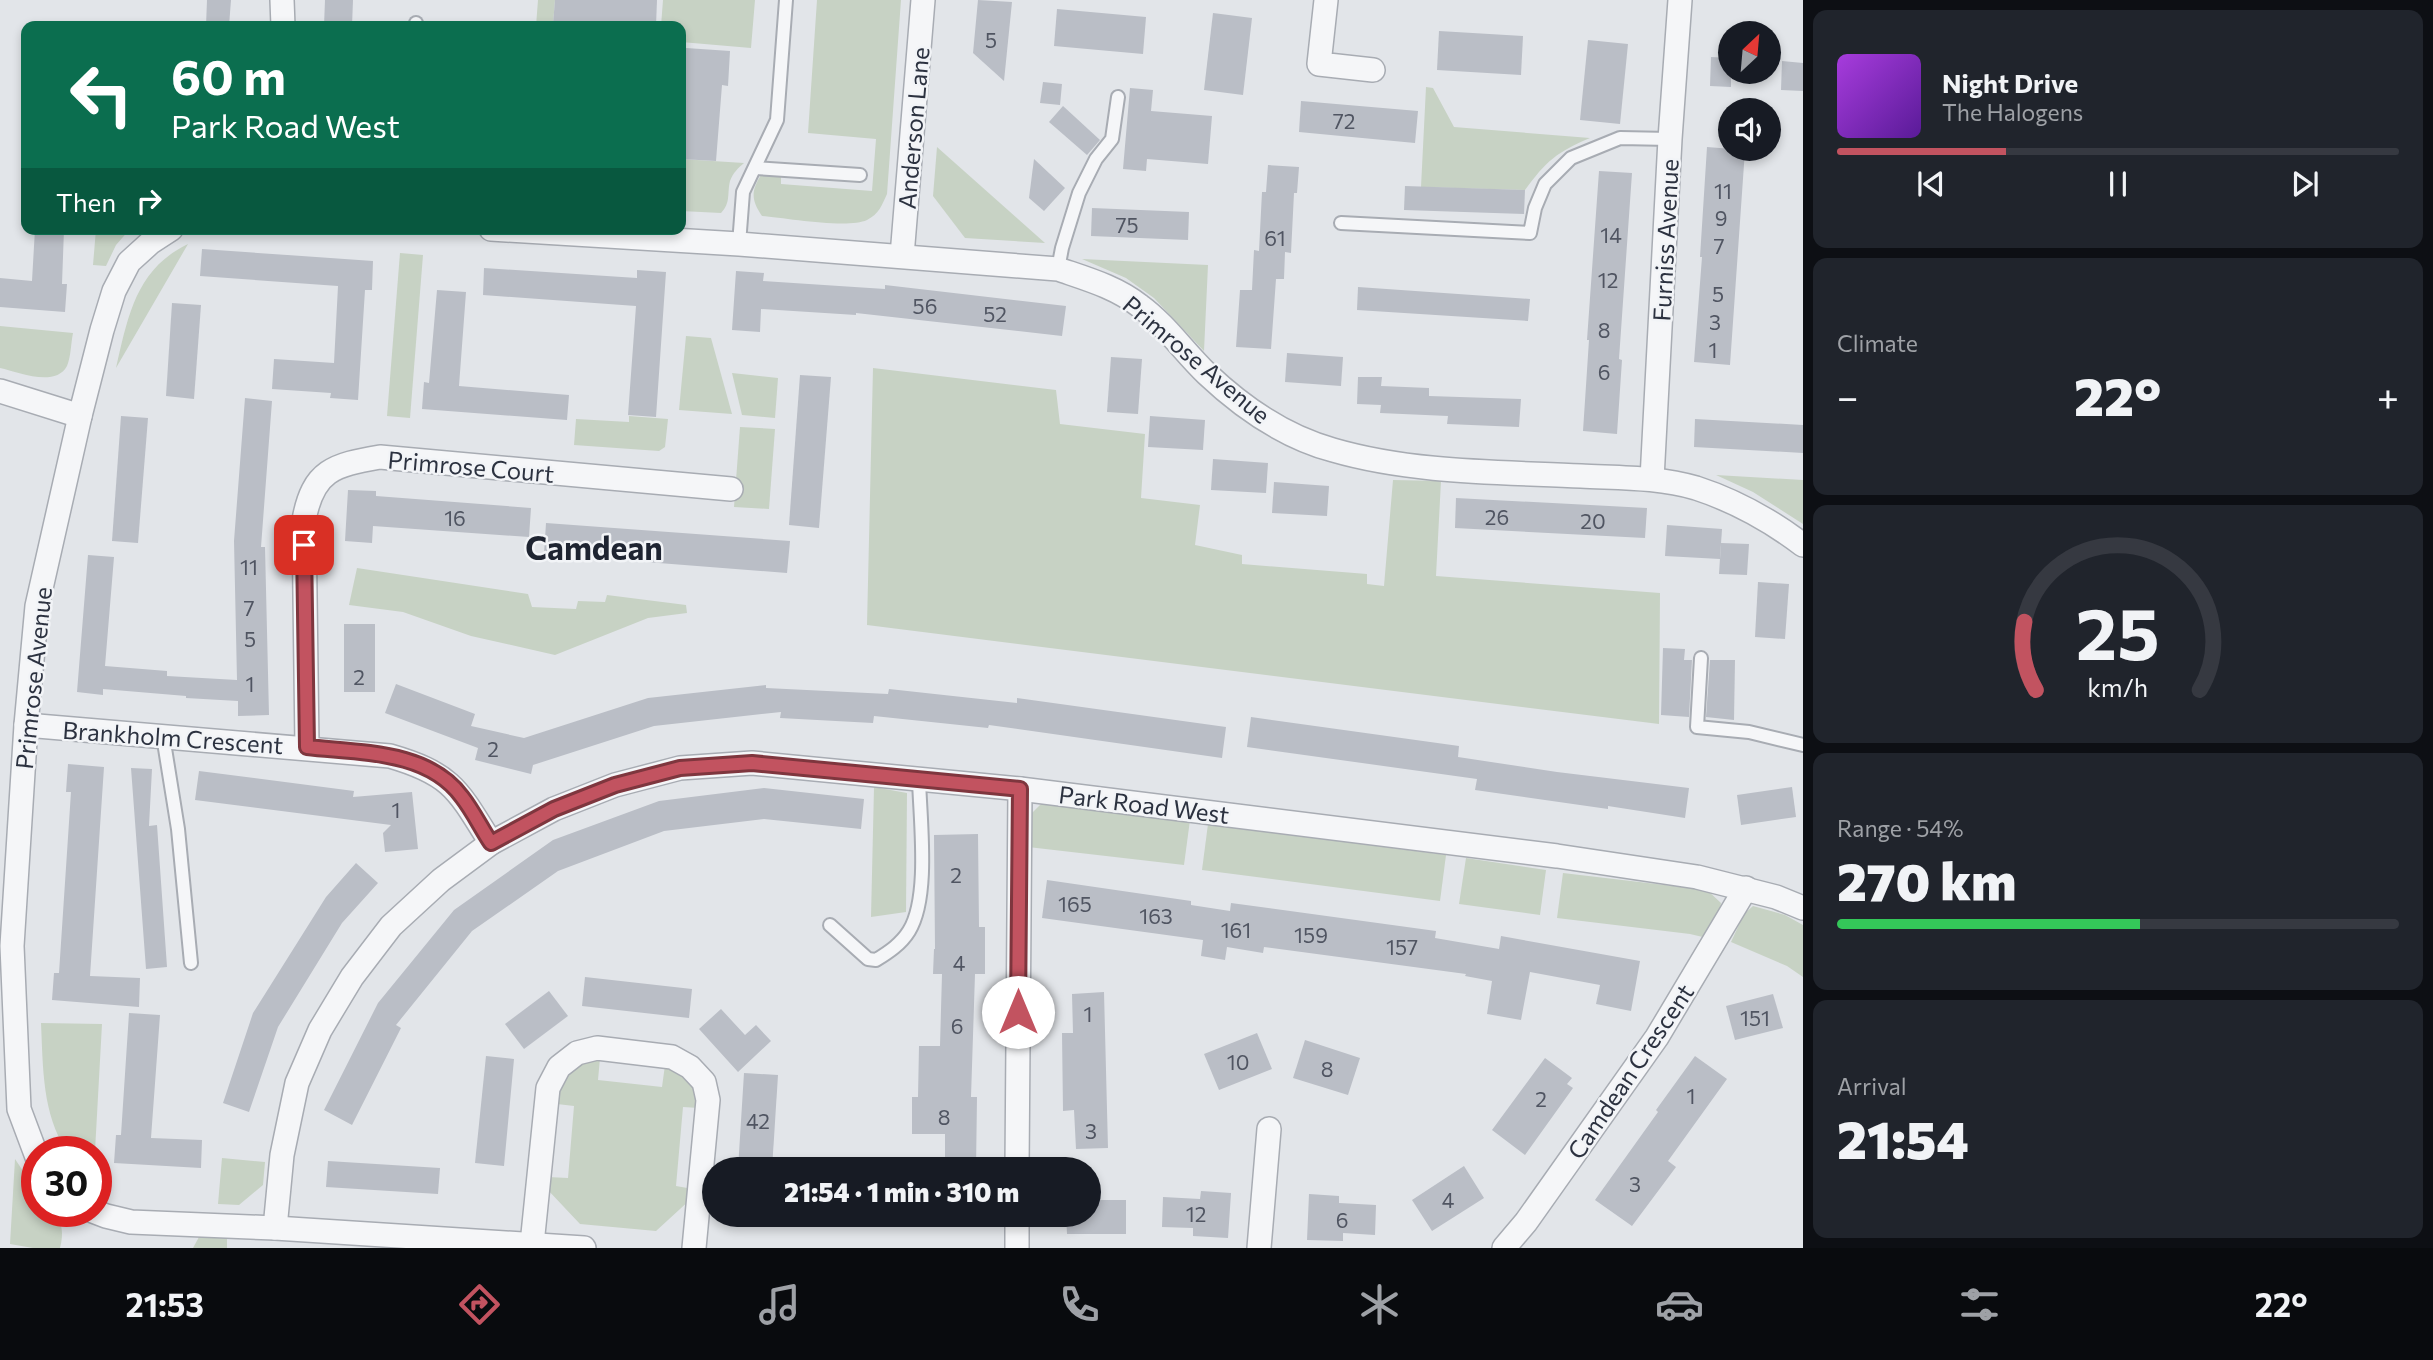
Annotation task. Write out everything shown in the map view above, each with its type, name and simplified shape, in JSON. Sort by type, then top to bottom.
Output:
[{"type":"street","points":[[282,0],[282,21]]},
{"type":"street","name":"Anderson Lane","points":[[902,256],[923,0]]},
{"type":"street","points":[[1326,0],[1319,64],[1373,70]]},
{"type":"street","name":"Furniss Avenue","points":[[1652,479],[1680,0]]},
{"type":"street","name":"Primrose Avenue","points":[[29,1136],[19,1109],[6,945],[37,606],[80,416],[114,291],[129,262],[162,235]]},
{"type":"street","name":"Primrose Avenue","points":[[590,235],[902,256],[1058,270],[1104,284],[1140,306],[1207,374],[1252,412],[1293,436],[1332,450],[1378,461],[1463,470],[1652,479],[1694,487],[1737,503],[1774,523],[1803,545]]},
{"type":"street","points":[[0,391],[80,416]]},
{"type":"street","name":"Primrose Court","points":[[307,747],[304,520],[308,498],[322,477],[345,463],[380,457],[731,489]]},
{"type":"street","name":"Brankholm Crescent","points":[[26,725],[390,756],[417,764],[445,779],[462,796],[491,843]]},
{"type":"street","name":"Park Road West","points":[[275,1228],[282,1155],[297,1083],[320,1030],[352,977],[391,926],[441,880],[491,843],[554,809],[615,785],[680,768],[752,763],[1020,789],[1585,860],[1698,877],[1745,888],[1803,908]]},
{"type":"street","points":[[1017,1157],[1020,789]]},
{"type":"street","name":"Camdean Crescent","points":[[1504,1248],[1526,1222],[1657,1037],[1745,888]]},
{"type":"street","points":[[532,1244],[548,1088],[559,1067],[577,1053],[597,1048],[672,1058],[690,1067],[704,1082],[708,1100],[694,1248]]},
{"type":"street","points":[[1259,1248],[1269,1129]]},
{"type":"street","points":[[112,1217],[131,1222],[275,1228],[584,1248]]},
{"type":"street","points":[[1017,1227],[1017,1248]]},
{"type":"lane","points":[[739,244],[743,192],[777,120],[786,0]]},
{"type":"lane","points":[[1058,270],[1079,193],[1096,159],[1112,139],[1118,97]]},
{"type":"lane","points":[[1341,223],[1530,233],[1535,208],[1545,184],[1571,158],[1620,138],[1670,139]]},
{"type":"lane","points":[[755,167],[860,175]]},
{"type":"lane","points":[[1701,658],[1697,727],[1749,732],[1803,745]]},
{"type":"lane","points":[[163,736],[178,829],[191,963]]},
{"type":"lane","points":[[830,925],[868,959],[876,960],[892,950],[908,933],[918,913],[921,888],[919,779]]},
{"type":"green space","points":[[538,0],[555,0],[553,21],[536,21]]},
{"type":"green space","points":[[663,0],[755,0],[751,48],[686,42],[686,21],[661,21]]},
{"type":"green space","points":[[817,0],[901,0],[887,194],[874,215],[858,222],[832,223],[762,216],[754,200],[755,186],[761,175],[781,174],[781,184],[872,191],[876,139],[808,133]]},
{"type":"green space","points":[[1426,87],[1433,88],[1454,127],[1590,138],[1553,158],[1525,190],[1421,187]]},
{"type":"green space","points":[[937,147],[1045,243],[965,238],[933,196]]},
{"type":"green space","points":[[686,159],[744,163],[731,178],[727,202],[721,213],[686,211]]},
{"type":"green space","points":[[96,235],[125,235],[116,245],[106,266],[93,265]]},
{"type":"green space","points":[[188,244],[116,368],[137,296],[156,267],[170,254]]},
{"type":"green space","points":[[400,253],[423,255],[410,418],[387,416]]},
{"type":"green space","points":[[1082,259],[1208,265],[1204,351],[1154,298],[1126,278]]},
{"type":"green space","points":[[0,326],[73,333],[67,366],[61,373],[45,377],[0,368]]},
{"type":"green space","points":[[686,336],[711,338],[732,414],[679,410]]},
{"type":"green space","points":[[873,368],[1056,390],[1060,424],[1145,434],[1141,498],[1200,505],[1195,545],[1242,555],[1242,564],[1367,574],[1367,584],[1384,586],[1393,480],[1441,481],[1436,576],[1660,593],[1659,724],[867,625]]},
{"type":"green space","points":[[732,373],[778,378],[775,418],[742,415]]},
{"type":"green space","points":[[629,416],[668,419],[665,447],[659,451],[574,445],[576,419],[629,422]]},
{"type":"green space","points":[[740,427],[775,429],[769,509],[734,507]]},
{"type":"green space","points":[[1716,475],[1803,480],[1803,524],[1753,492]]},
{"type":"green space","points":[[357,568],[528,594],[532,607],[576,609],[578,601],[605,602],[607,595],[686,605],[687,613],[648,618],[555,655],[471,636],[403,612],[349,605]]},
{"type":"green space","points":[[874,787],[907,793],[906,912],[871,917]]},
{"type":"green space","points":[[1044,801],[1190,820],[1184,865],[1028,847],[1028,817]]},
{"type":"green space","points":[[1208,824],[1446,855],[1440,901],[1202,870]]},
{"type":"green space","points":[[1466,858],[1546,870],[1540,915],[1459,904]]},
{"type":"green space","points":[[1563,873],[1707,890],[1721,903],[1718,919],[1707,938],[1557,918]]},
{"type":"green space","points":[[1753,906],[1785,915],[1803,925],[1803,977],[1787,966],[1731,942],[1744,914]]},
{"type":"green space","points":[[41,1023],[102,1024],[96,1136],[59,1136],[48,1106]]},
{"type":"green space","points":[[588,1058],[600,1058],[598,1080],[662,1087],[665,1065],[686,1076],[695,1092],[699,1108],[683,1107],[676,1186],[693,1189],[692,1198],[656,1231],[580,1224],[547,1189],[548,1177],[568,1178],[574,1106],[557,1104],[560,1088],[570,1071]]},
{"type":"green space","points":[[222,1158],[265,1162],[263,1185],[239,1205],[218,1204]]},
{"type":"green space","points":[[15,1159],[21,1168],[21,1227],[61,1227],[62,1233],[60,1248],[33,1248],[10,1244]]},
{"type":"green space","points":[[199,1237],[227,1238],[227,1248],[193,1248]]},
{"type":"building","points":[[207,0],[231,0],[229,21],[206,21]]},
{"type":"building","points":[[325,0],[353,0],[352,21],[324,21]]},
{"type":"building","points":[[555,0],[657,0],[656,21],[553,21]]},
{"type":"building","points":[[978,0],[1012,2],[1004,81],[973,53]]},
{"type":"building","points":[[1057,9],[1146,17],[1143,54],[1054,46]]},
{"type":"building","points":[[1213,13],[1252,18],[1243,95],[1204,90]]},
{"type":"building","points":[[1439,31],[1523,36],[1521,75],[1437,70]]},
{"type":"building","points":[[1588,40],[1628,44],[1620,124],[1580,120]]},
{"type":"building","points":[[686,48],[730,51],[728,86],[722,85],[716,161],[686,159]]},
{"type":"building","points":[[1711,57],[1718,57],[1718,84],[1731,84],[1731,87],[1710,86]]},
{"type":"building","points":[[1782,61],[1803,63],[1803,91],[1781,90]]},
{"type":"building","points":[[1043,82],[1062,84],[1060,105],[1040,103]]},
{"type":"building","points":[[1130,88],[1153,90],[1151,111],[1212,116],[1208,164],[1147,159],[1146,171],[1123,169]]},
{"type":"building","points":[[1301,101],[1418,111],[1415,143],[1299,132]]},
{"type":"building","points":[[1063,106],[1100,140],[1087,155],[1049,122]]},
{"type":"building","points":[[1707,147],[1718,148],[1718,161],[1744,161],[1730,365],[1694,362]]},
{"type":"building","points":[[1034,159],[1065,188],[1044,211],[1029,198]]},
{"type":"building","points":[[1268,165],[1299,167],[1297,193],[1294,193],[1291,253],[1285,252],[1284,279],[1276,279],[1271,349],[1236,347],[1240,290],[1252,290],[1254,250],[1259,251],[1262,192],[1266,192]]},
{"type":"building","points":[[1599,171],[1632,173],[1619,359],[1622,360],[1617,434],[1583,431]]},
{"type":"building","points":[[1405,186],[1525,190],[1524,214],[1404,210]]},
{"type":"building","points":[[1092,208],[1189,212],[1188,240],[1091,236]]},
{"type":"building","points":[[35,235],[64,235],[62,284],[67,284],[65,312],[0,307],[0,278],[32,281]]},
{"type":"building","points":[[202,249],[373,261],[372,290],[365,290],[358,400],[330,398],[331,393],[272,389],[274,359],[334,363],[338,286],[200,276]]},
{"type":"building","points":[[484,268],[637,278],[637,270],[666,272],[656,417],[628,415],[636,306],[483,295]]},
{"type":"building","points":[[736,271],[764,273],[763,281],[885,289],[885,285],[1066,306],[1062,336],[856,313],[761,309],[760,332],[732,330]]},
{"type":"building","points":[[1358,287],[1530,299],[1528,321],[1357,310]]},
{"type":"building","points":[[437,290],[466,292],[459,386],[569,395],[567,420],[422,409],[424,382],[429,383]]},
{"type":"building","points":[[172,303],[201,305],[194,399],[166,396]]},
{"type":"building","points":[[1287,353],[1343,357],[1341,386],[1285,382]]},
{"type":"building","points":[[1111,357],[1142,359],[1138,414],[1107,412]]},
{"type":"building","points":[[800,375],[831,377],[819,528],[789,525]]},
{"type":"building","points":[[1358,377],[1382,377],[1381,386],[1429,388],[1429,396],[1521,399],[1519,427],[1447,424],[1448,416],[1380,413],[1381,405],[1357,404]]},
{"type":"building","points":[[245,398],[272,401],[261,547],[265,547],[269,715],[238,716],[238,701],[103,689],[103,695],[77,692],[88,555],[114,557],[105,666],[167,671],[167,676],[237,680],[234,541]]},
{"type":"building","points":[[121,416],[148,418],[138,543],[112,541]]},
{"type":"building","points":[[1150,416],[1205,420],[1203,450],[1148,447]]},
{"type":"building","points":[[1695,419],[1803,425],[1803,453],[1694,447]]},
{"type":"building","points":[[1213,459],[1268,463],[1266,493],[1211,490]]},
{"type":"building","points":[[1274,482],[1329,486],[1327,516],[1272,513]]},
{"type":"building","points":[[348,490],[376,491],[376,496],[531,508],[529,537],[373,526],[372,543],[345,541]]},
{"type":"building","points":[[1456,498],[1647,508],[1645,538],[1455,528]]},
{"type":"building","points":[[546,523],[790,541],[787,573],[544,554]]},
{"type":"building","points":[[1667,525],[1722,529],[1720,559],[1665,556]]},
{"type":"building","points":[[1721,543],[1749,544],[1747,575],[1719,574]]},
{"type":"building","points":[[1758,582],[1789,584],[1785,639],[1755,637]]},
{"type":"building","points":[[344,624],[375,624],[375,692],[344,692]]},
{"type":"building","points":[[1663,648],[1685,649],[1684,660],[1692,660],[1689,717],[1661,715]]},
{"type":"building","points":[[1710,660],[1735,660],[1734,720],[1706,717]]},
{"type":"building","points":[[396,684],[475,714],[471,726],[524,738],[648,698],[766,685],[766,688],[888,694],[889,689],[1017,703],[1017,698],[1226,727],[1222,758],[989,725],[988,728],[874,716],[873,723],[780,718],[781,712],[654,726],[533,765],[531,774],[475,760],[478,748],[385,713]]},
{"type":"building","points":[[1251,717],[1459,746],[1458,757],[1689,788],[1685,818],[1475,790],[1477,779],[1247,747]]},
{"type":"building","points":[[68,764],[104,767],[90,976],[140,978],[139,1007],[52,1000],[54,973],[59,973],[71,792],[66,792]]},
{"type":"building","points":[[131,768],[152,769],[149,826],[157,825],[167,967],[146,969]]},
{"type":"building","points":[[199,771],[354,791],[353,797],[412,792],[418,849],[385,852],[383,833],[391,825],[195,800]]},
{"type":"building","points":[[1792,787],[1796,817],[1741,825],[1737,795]]},
{"type":"building","points":[[764,788],[864,799],[861,829],[764,819],[664,831],[558,871],[472,931],[396,1025],[401,1028],[352,1125],[324,1110],[378,1003],[454,910],[553,840],[659,801]]},
{"type":"building","points":[[978,834],[979,927],[985,927],[985,974],[975,974],[971,1097],[977,1097],[976,1157],[945,1157],[945,1134],[912,1134],[912,1097],[918,1097],[919,1046],[940,1046],[942,974],[933,974],[934,835]]},
{"type":"building","points":[[356,863],[378,883],[342,923],[278,1027],[249,1112],[223,1103],[253,1013],[326,897]]},
{"type":"building","points":[[1047,880],[1191,901],[1191,905],[1230,911],[1231,903],[1436,931],[1435,938],[1499,949],[1501,936],[1640,961],[1631,1011],[1596,1004],[1600,985],[1530,972],[1521,1020],[1487,1014],[1492,981],[1465,976],[1466,974],[1264,947],[1263,953],[1227,947],[1225,960],[1201,956],[1203,940],[1042,918]]},
{"type":"building","points":[[585,977],[692,989],[689,1018],[582,1006]]},
{"type":"building","points":[[549,991],[568,1016],[524,1049],[505,1024]]},
{"type":"building","points":[[1104,992],[1108,1148],[1076,1149],[1074,1110],[1063,1111],[1062,1033],[1073,1033],[1072,994]]},
{"type":"building","points":[[1773,994],[1783,1028],[1735,1040],[1726,1006]]},
{"type":"building","points":[[721,1009],[745,1035],[756,1025],[771,1041],[738,1072],[699,1029]]},
{"type":"building","points":[[129,1013],[160,1015],[151,1138],[202,1140],[201,1168],[114,1163],[116,1135],[121,1135]]},
{"type":"building","points":[[1257,1033],[1272,1069],[1219,1090],[1204,1054]]},
{"type":"building","points":[[1305,1040],[1360,1058],[1348,1095],[1293,1078]]},
{"type":"building","points":[[486,1056],[514,1059],[504,1166],[475,1163]]},
{"type":"building","points":[[1695,1056],[1727,1079],[1668,1161],[1676,1167],[1632,1226],[1595,1200]]},
{"type":"building","points":[[1545,1058],[1572,1078],[1567,1084],[1573,1088],[1525,1155],[1492,1130]]},
{"type":"building","points":[[744,1073],[778,1075],[773,1157],[739,1157]]},
{"type":"building","points":[[328,1161],[440,1168],[438,1194],[326,1187]]},
{"type":"building","points":[[1464,1166],[1484,1198],[1432,1231],[1412,1200]]},
{"type":"building","points":[[1201,1191],[1231,1193],[1228,1238],[1193,1236],[1193,1228],[1162,1227],[1163,1197],[1200,1199]]},
{"type":"building","points":[[1309,1194],[1339,1196],[1339,1203],[1376,1205],[1375,1235],[1343,1233],[1343,1241],[1307,1240]]},
{"type":"building","points":[[1101,1200],[1126,1200],[1126,1234],[1067,1234],[1067,1227],[1101,1227]]},
{"type":"district","name":"Camdean","points":[[594,547]]},
{"type":"route","points":[[304,545],[307,747],[390,756],[417,764],[445,779],[462,796],[491,843],[554,809],[615,785],[680,768],[752,763],[1020,789],[1018,1012]]}]
